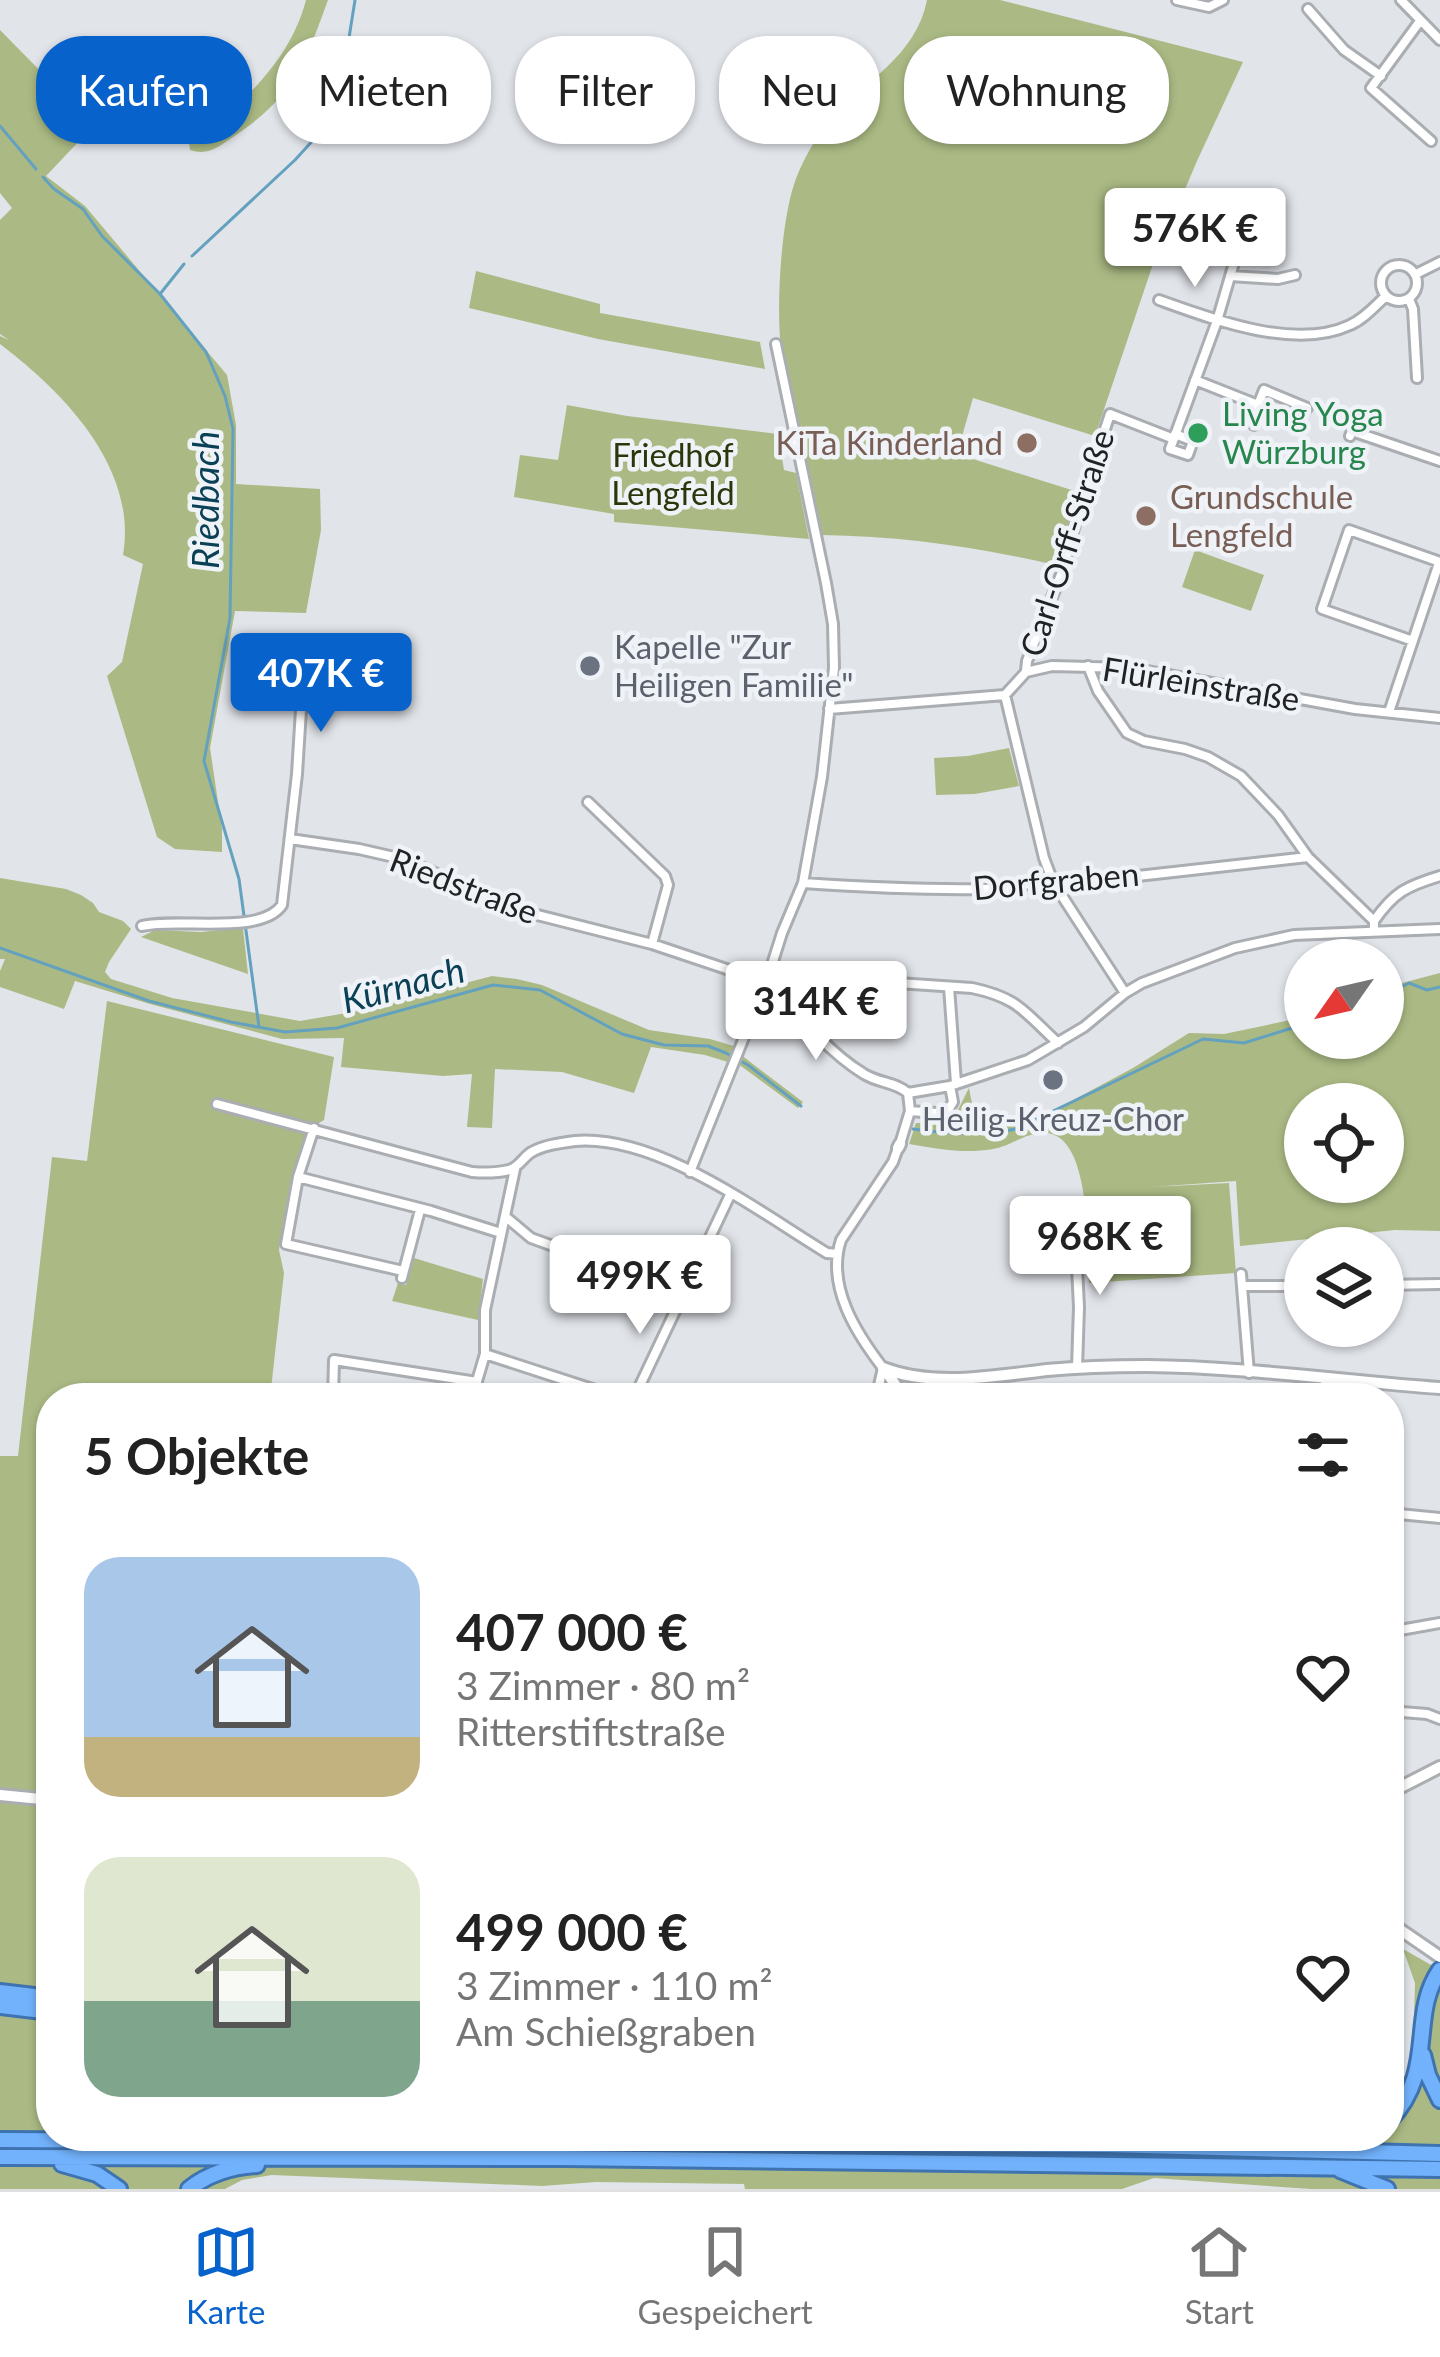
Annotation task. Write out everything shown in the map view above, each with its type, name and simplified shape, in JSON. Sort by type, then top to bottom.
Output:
[{"type":"highway","points":[[1404,2104],[1422,2050],[1428,1995],[1440,1970]]},
{"type":"highway","points":[[0,1993],[36,1997]]},
{"type":"highway","points":[[0,2006],[36,2010]]},
{"type":"highway","points":[[1422,2050],[1440,2100]]},
{"type":"highway","points":[[30,2140],[36,2139]]},
{"type":"highway","points":[[0,2140],[36,2140]]},
{"type":"highway","points":[[1346,2151],[1440,2154]]},
{"type":"highway","points":[[8,2157],[1440,2169]]},
{"type":"highway","points":[[8,2157],[77,2166],[118,2189]]},
{"type":"highway","points":[[189,2189],[203,2178],[235,2167],[298,2157]]},
{"type":"highway","points":[[1329,2166],[1387,2189]]},
{"type":"street","points":[[1178,0],[1209,7],[1223,0]]},
{"type":"street","points":[[1401,0],[1440,40]]},
{"type":"street","points":[[1308,9],[1344,50],[1381,76]]},
{"type":"street","points":[[1420,21],[1371,88],[1431,141]]},
{"type":"street","points":[[1258,405],[1196,380],[1241,239],[1268,205]]},
{"type":"street","points":[[1416,274],[1440,262]]},
{"type":"street","points":[[1403,265],[1416,274],[1417,288],[1409,299],[1400,301],[1382,290],[1388,268],[1403,265]]},
{"type":"street","points":[[1230,276],[1278,280],[1295,275]]},
{"type":"street","points":[[1159,301],[1216,321],[1318,334],[1356,322],[1386,296]]},
{"type":"street","points":[[1409,299],[1417,378]]},
{"type":"street","points":[[690,1172],[770,982],[782,933],[803,883],[822,777],[834,668],[833,624],[776,344]]},
{"type":"street","name":"Carl-Orff-Straße","points":[[1026,672],[1110,414],[1174,437],[1196,380]]},
{"type":"street","points":[[1254,425],[1264,390],[1307,408]]},
{"type":"street","points":[[1350,436],[1352,430],[1440,461]]},
{"type":"street","points":[[1389,712],[1440,562],[1349,530],[1322,609],[1413,641]]},
{"type":"street","name":"Flürleinstraße","points":[[1026,672],[1056,665],[1130,668],[1254,692],[1440,718]]},
{"type":"street","points":[[1088,666],[1098,691],[1127,733],[1185,748],[1241,776],[1278,814],[1308,857],[1374,926]]},
{"type":"street","points":[[829,709],[1005,695],[1026,672]]},
{"type":"street","points":[[142,926],[245,921],[271,917],[282,905],[302,694]]},
{"type":"street","points":[[1005,695],[1053,882],[1125,993]]},
{"type":"street","points":[[589,802],[665,876],[668,885],[652,944]]},
{"type":"street","name":"Riedstraße","points":[[290,839],[394,857],[494,904],[652,944],[770,982]]},
{"type":"street","name":"Dorfgraben","points":[[803,883],[987,889],[1308,857]]},
{"type":"street","points":[[1374,926],[1386,903],[1401,890],[1440,876]]},
{"type":"street","points":[[908,1093],[1028,1060],[1084,1027],[1142,983],[1235,948],[1294,934],[1374,926],[1440,929]]},
{"type":"street","points":[[770,982],[780,987],[850,980],[972,988],[1011,999],[1058,1043]]},
{"type":"street","points":[[770,982],[851,1066],[908,1093],[910,1112],[892,1162],[841,1240],[837,1254],[848,1311],[894,1383]]},
{"type":"street","points":[[910,1112],[936,1113],[948,1110],[953,1102],[949,988]]},
{"type":"street","points":[[217,1104],[472,1172],[515,1169]]},
{"type":"street","points":[[314,1128],[298,1177],[286,1244],[403,1275],[420,1210]]},
{"type":"street","points":[[333,1383],[334,1360],[477,1382],[484,1354],[484,1310],[515,1169],[530,1154],[558,1143],[591,1140],[636,1147],[690,1172],[827,1253],[837,1254]]},
{"type":"street","points":[[298,1177],[501,1233]]},
{"type":"street","points":[[641,1383],[730,1195]]},
{"type":"street","points":[[505,1216],[532,1238],[685,1294]]},
{"type":"street","points":[[1075,1228],[1077,1368]]},
{"type":"street","points":[[1241,1274],[1249,1373]]},
{"type":"street","points":[[1404,1285],[1440,1284]]},
{"type":"street","points":[[1242,1286],[1284,1286]]},
{"type":"street","points":[[484,1354],[574,1383]]},
{"type":"street","points":[[883,1368],[942,1378],[989,1378],[1148,1366],[1369,1383]]},
{"type":"street","points":[[880,1383],[883,1368]]},
{"type":"street","points":[[909,1383],[911,1375]]},
{"type":"street","points":[[1404,1385],[1440,1388]]},
{"type":"street","points":[[1404,1515],[1440,1519]]},
{"type":"street","points":[[1404,1629],[1440,1623]]},
{"type":"street","points":[[1404,1712],[1440,1719]]},
{"type":"street","points":[[1404,1786],[1440,1768]]},
{"type":"street","points":[[0,1795],[36,1799]]},
{"type":"street","points":[[1404,1933],[1440,1958]]},
{"type":"green space","points":[[306,0],[328,0],[313,36],[292,36]]},
{"type":"green space","points":[[927,0],[1000,0],[1141,36],[913,36]]},
{"type":"green space","points":[[0,30],[36,67],[36,144],[76,144],[46,176],[85,206],[227,375],[236,425],[236,484],[320,489],[321,530],[306,613],[235,611],[210,748],[222,852],[175,849],[157,837],[107,676],[122,662],[143,564],[123,555],[125,523],[119,492],[91,434],[48,385],[0,344],[0,336],[9,340],[0,334],[0,220],[12,208],[0,193]]},
{"type":"green space","points":[[1169,43],[1243,62],[1152,267],[1095,436],[973,398],[957,454],[1078,492],[1055,565],[939,544],[822,535],[781,347],[782,247],[788,207],[814,144],[880,144],[880,73],[904,48],[904,144],[1169,144]]},
{"type":"green space","points":[[275,63],[276,101],[252,123],[252,90]]},
{"type":"green space","points":[[189,144],[222,144],[208,151],[190,150]]},
{"type":"green space","points":[[476,271],[600,304],[600,313],[760,342],[765,369],[598,339],[469,308]]},
{"type":"green space","name":"Friedhof Lengfeld","points":[[567,405],[778,434],[784,470],[796,473],[809,539],[614,522],[614,514],[514,497],[520,455],[558,460]]},
{"type":"green space","points":[[1195,550],[1264,575],[1251,611],[1182,587]]},
{"type":"green space","points":[[1009,748],[1019,786],[936,795],[934,758]]},
{"type":"green space","points":[[0,878],[66,889],[93,903],[99,912],[123,921],[131,929],[105,972],[111,979],[172,998],[300,1021],[364,1010],[492,976],[517,979],[649,1030],[734,1046],[803,1102],[798,1108],[741,1066],[651,1047],[634,1093],[562,1072],[495,1069],[492,1128],[467,1127],[472,1074],[341,1067],[344,1038],[282,1039],[75,981],[64,1009],[0,987],[5,959],[0,959]]},
{"type":"green space","points":[[243,928],[248,974],[141,937],[155,930]]},
{"type":"green space","points":[[1440,973],[1440,1231],[1284,1227],[1284,1241],[1240,1246],[1236,1181],[1151,1187],[1229,1183],[1236,1273],[1089,1283],[1084,1196],[1071,1152],[1060,1138],[1038,1133],[972,1151],[909,1144],[916,1123],[951,1118],[969,1088],[977,1130],[1036,1120],[1189,1033],[1224,1034],[1284,1021],[1284,1059],[1404,1059],[1404,982]]},
{"type":"green space","points":[[107,1001],[334,1057],[324,1120],[309,1129],[291,1179],[279,1250],[284,1273],[272,1383],[36,1383],[36,2151],[1404,2151],[1404,2088],[1415,1983],[1404,1950],[1440,1970],[1440,2189],[1311,2189],[1154,2178],[1122,2189],[745,2189],[744,2184],[542,2186],[272,2175],[242,2180],[225,2189],[0,2189],[0,1456],[18,1456],[52,1157],[87,1161]]},
{"type":"green space","points":[[414,1258],[483,1279],[478,1320],[392,1301],[398,1283],[406,1285]]},
{"type":"waterway","points":[[192,256],[326,126],[338,107],[355,0]]},
{"type":"waterway","name":"Riedbach","points":[[0,126],[36,169]]},
{"type":"waterway","name":"Riedbach","points":[[43,177],[83,209],[102,236],[160,294],[206,352],[225,396],[233,429],[230,618],[204,761],[239,879],[259,1027]]},
{"type":"waterway","points":[[160,294],[184,264]]},
{"type":"waterway","name":"Kürnach","points":[[0,948],[149,1001],[285,1032],[337,1028],[493,985],[540,990],[622,1034],[664,1045],[708,1046],[726,1053],[801,1106]]},
{"type":"waterway","name":"Kürnach","points":[[1404,986],[1440,987]]},
{"type":"waterway","name":"Kürnach","points":[[913,1129],[965,1134],[1016,1129],[1203,1039],[1244,1043],[1284,1031]]},
{"type":"place","name":"Living Yoga Würzburg","points":[[1198,433]]},
{"type":"place","name":"KiTa Kinderland","points":[[1027,443]]},
{"type":"place","name":"Grundschule Lengfeld","points":[[1146,516]]},
{"type":"place","name":"Kapelle \"Zur Heiligen Familie\"","points":[[590,666]]},
{"type":"place","name":"Heilig-Kreuz-Chor","points":[[1053,1080]]}]
